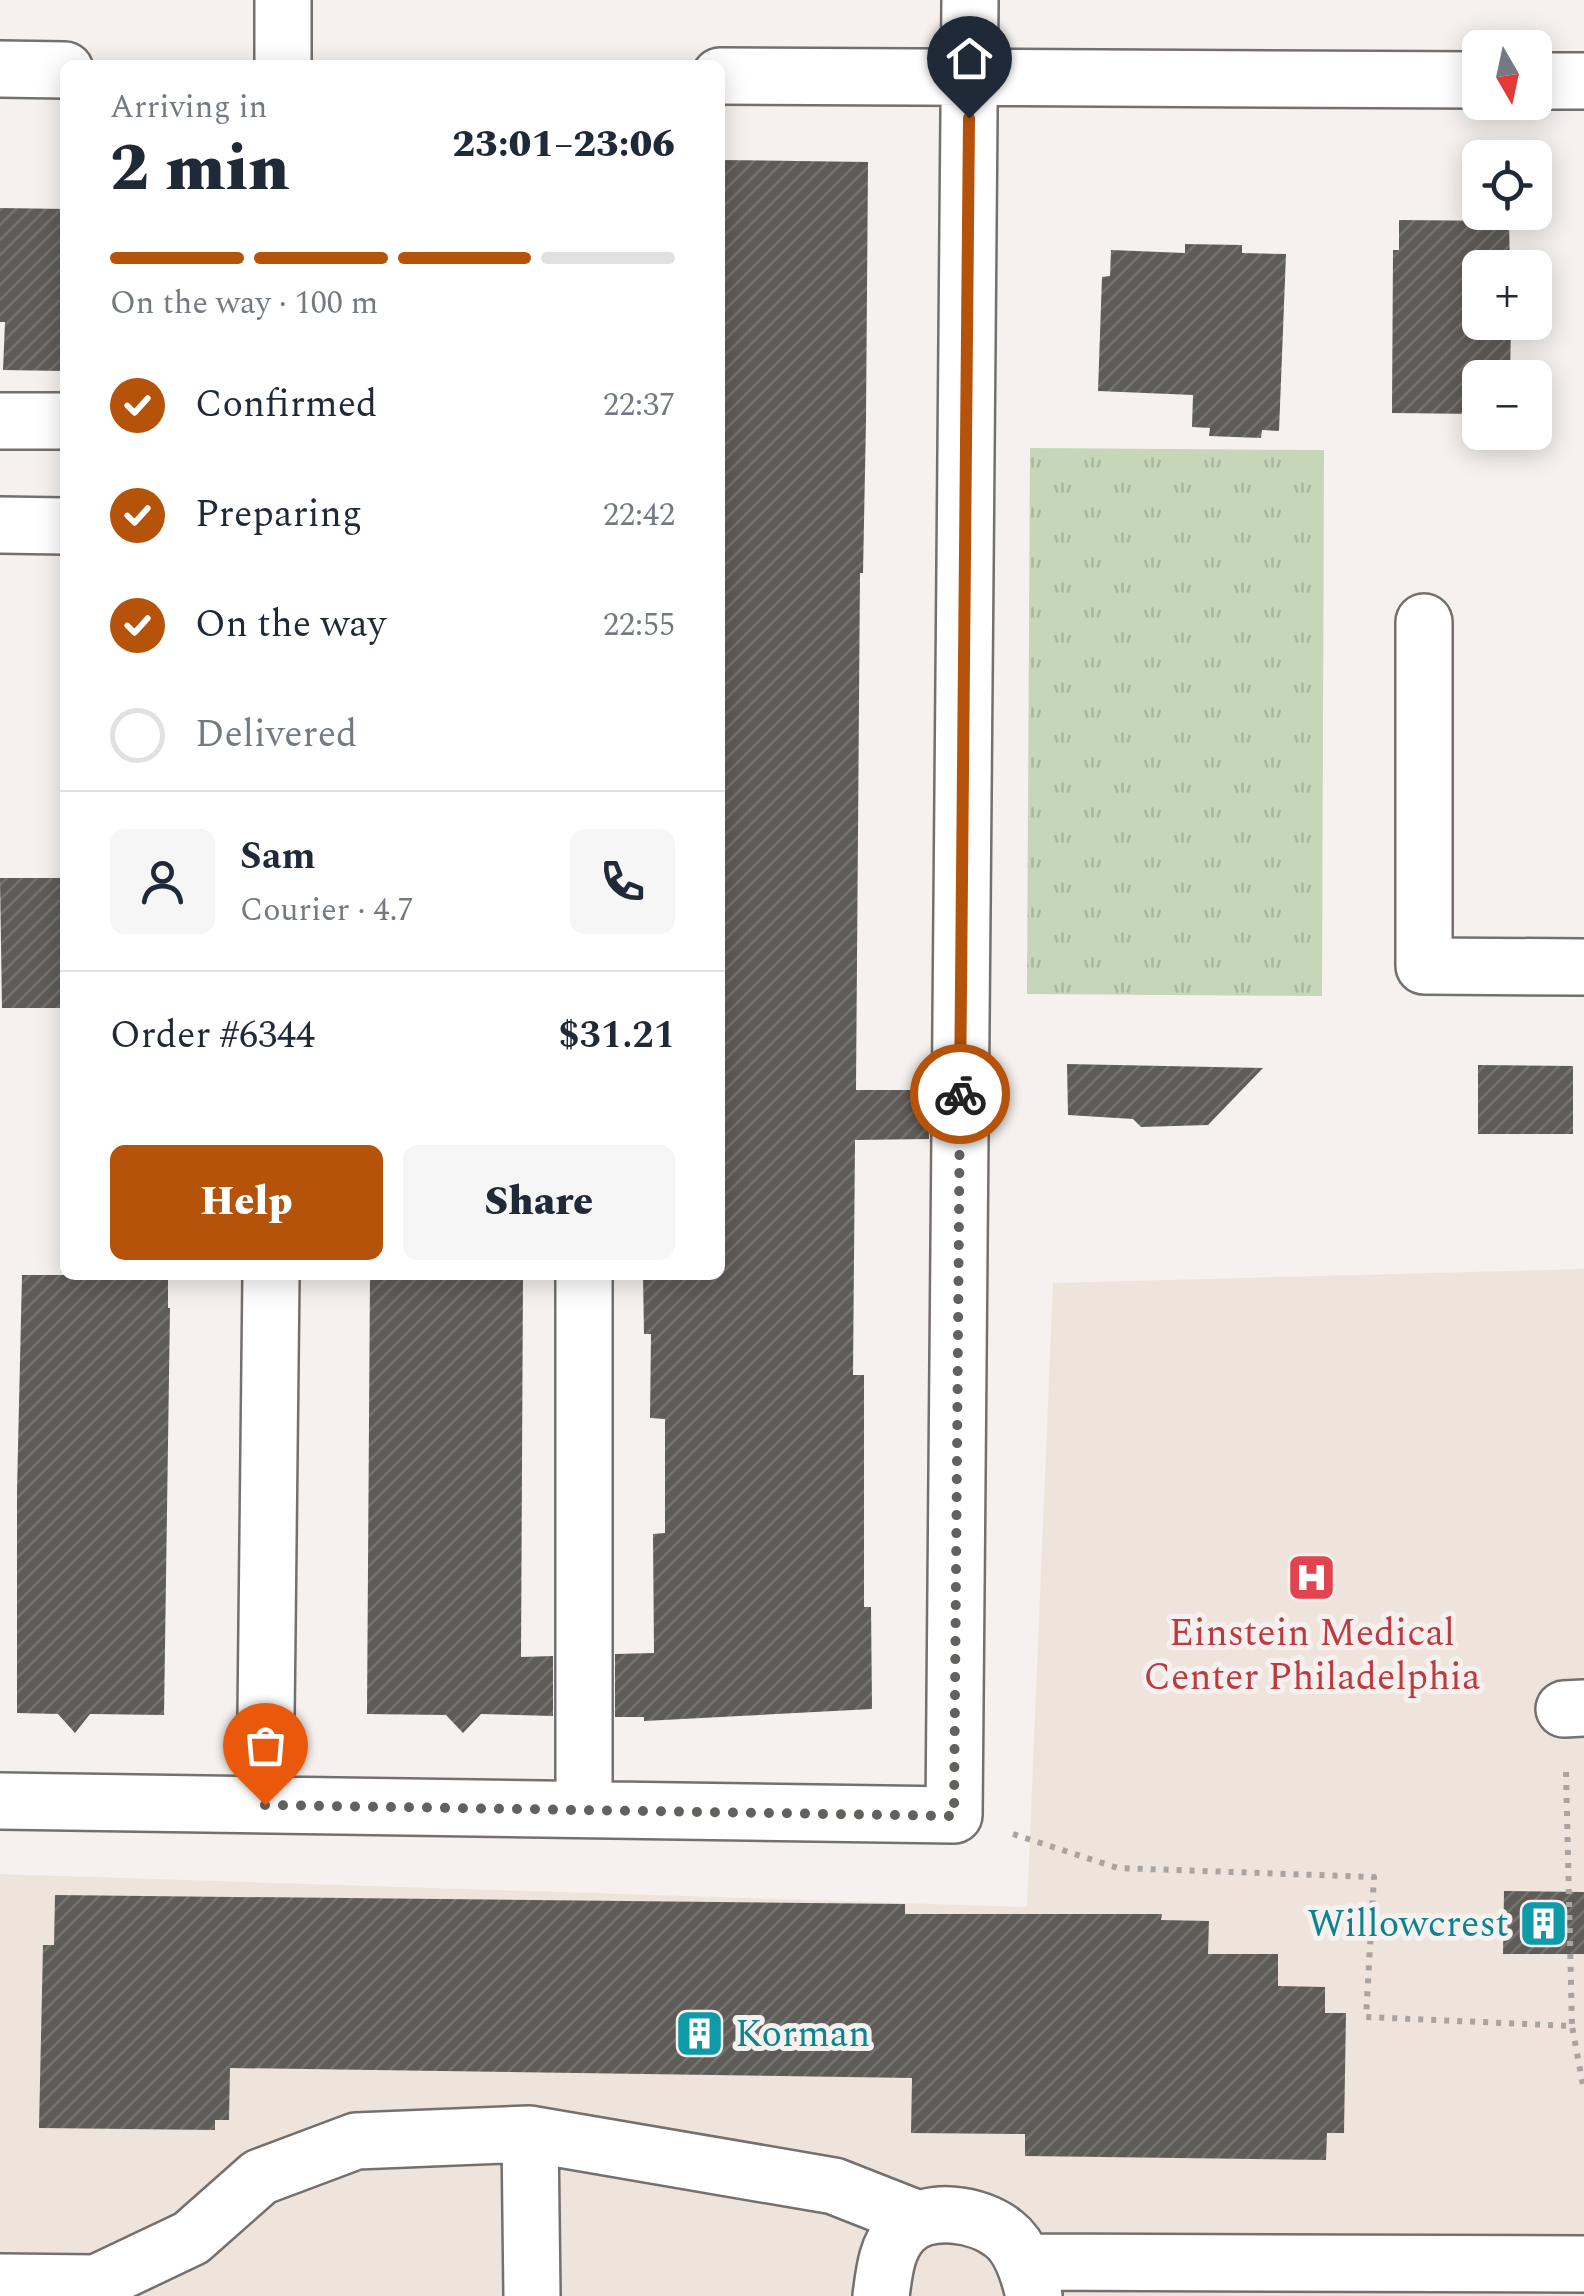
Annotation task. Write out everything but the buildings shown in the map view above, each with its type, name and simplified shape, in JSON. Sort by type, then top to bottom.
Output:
[{"type":"street","points":[[282,60],[283,0]]},
{"type":"street","points":[[0,1802],[954,1816],[970,0]]},
{"type":"street","points":[[0,69],[60,70]]},
{"type":"street","points":[[725,76],[1462,80]]},
{"type":"street","points":[[1552,80],[1584,81]]},
{"type":"street","points":[[0,421],[60,421]]},
{"type":"street","points":[[0,525],[60,526]]},
{"type":"street","points":[[1424,622],[1424,966],[1584,967]]},
{"type":"street","points":[[265,1805],[270,1280]]},
{"type":"street","points":[[584,1280],[584,1809]]},
{"type":"street","points":[[530,2134],[532,2296]]},
{"type":"street","points":[[0,2282],[96,2283],[191,2238],[260,2177],[356,2141],[530,2134],[834,2186],[918,2218],[962,2215],[1004,2234],[1029,2279],[1584,2264]]},
{"type":"street","points":[[881,2296],[887,2258],[900,2233],[918,2218]]},
{"type":"path","points":[[1574,1708],[1572,2026],[1584,2090]]},
{"type":"path","points":[[954,1816],[1118,1868],[1374,1876],[1366,2017],[1572,2026]]},
{"type":"shaded area","name":"Einstein Medical Center Philadelphia","points":[[1584,1269],[1584,2296],[0,2296],[0,1874],[1027,1907],[1053,1283]]},
{"type":"green space","points":[[1030,448],[1324,450],[1322,996],[1027,994]]},
{"type":"way so far","points":[[265,1805],[954,1816],[960,1094]]},
{"type":"place","name":"Einstein Medical Center Philadelphia","points":[[1312,1578]]},
{"type":"place","name":"Willowcrest","points":[[1544,1923]]},
{"type":"place","name":"Korman","points":[[700,2033]]},
{"type":"route","points":[[960,1094],[969,118]]}]
